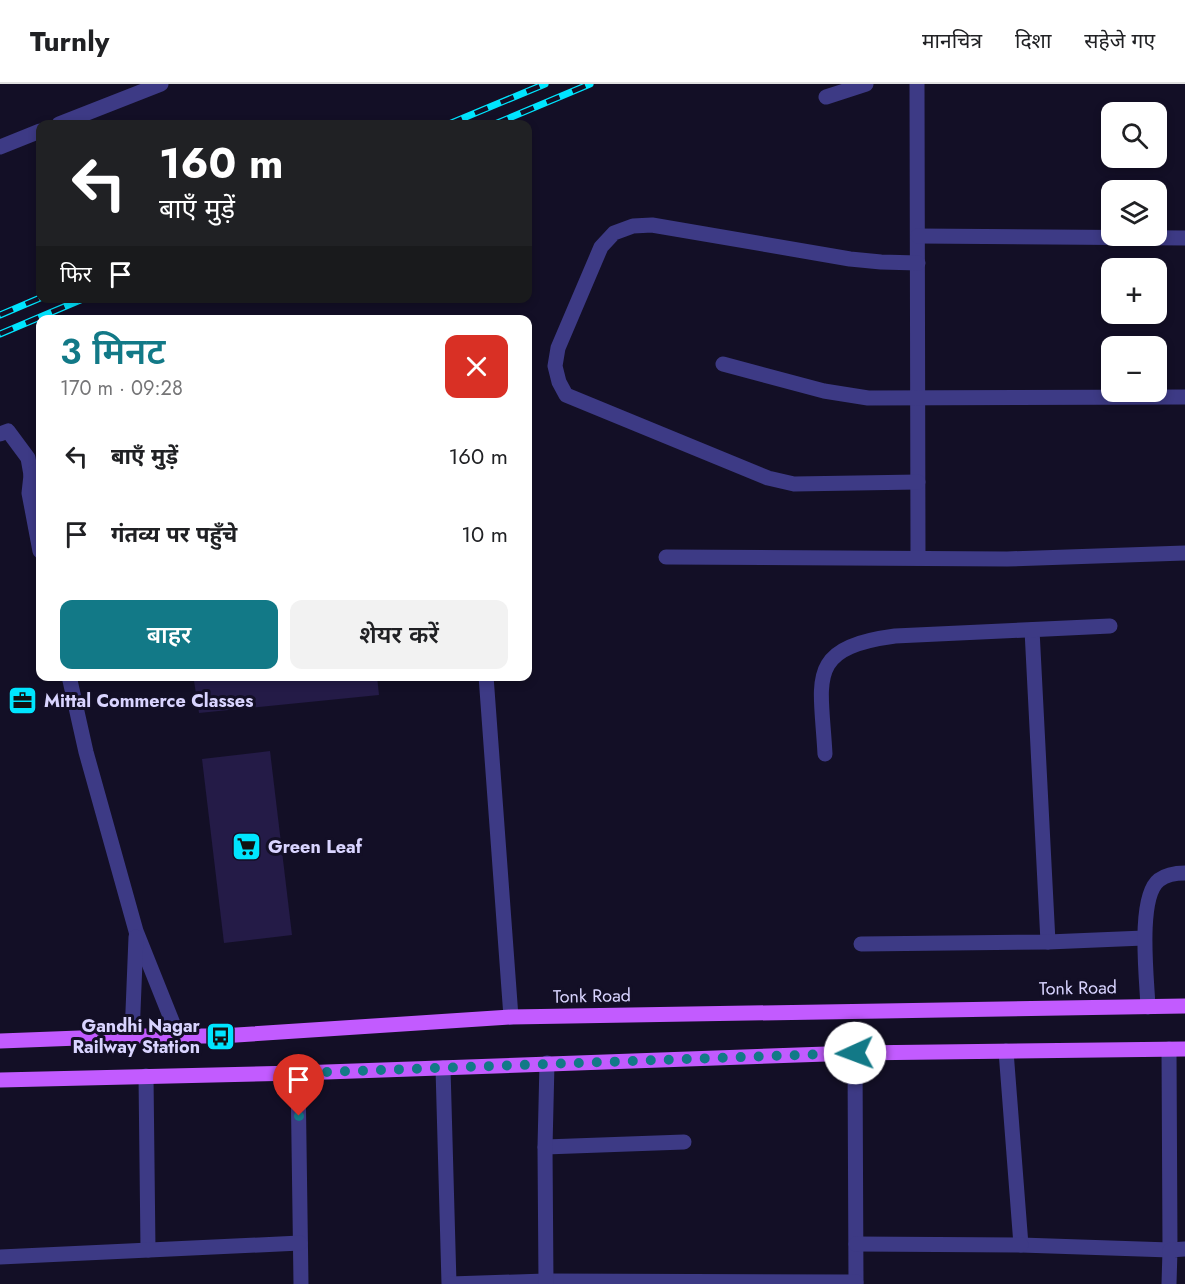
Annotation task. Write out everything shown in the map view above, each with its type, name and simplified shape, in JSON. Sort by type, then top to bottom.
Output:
[{"type":"main road","name":"Tonk Road","points":[[0,1041],[132,1036],[221,1036],[512,1017],[1185,1006]]},
{"type":"main road","points":[[0,1080],[298,1073],[855,1053],[1185,1049]]},
{"type":"street","points":[[67,120],[131,90],[161,84]]},
{"type":"street","points":[[826,97],[866,84]]},
{"type":"street","points":[[917,84],[918,558]]},
{"type":"street","points":[[0,147],[36,133]]},
{"type":"street","points":[[918,263],[850,259],[652,225],[633,226],[614,233],[601,247],[558,348],[555,366],[559,382],[566,395],[768,478],[794,484],[918,482]]},
{"type":"street","points":[[918,236],[1185,238]]},
{"type":"street","points":[[723,363],[824,391],[868,398],[1185,398]]},
{"type":"street","points":[[0,434],[8,431],[36,472],[29,493],[36,530]]},
{"type":"street","points":[[666,557],[1007,559],[1185,553]]},
{"type":"street","points":[[825,754],[822,674],[831,658],[847,648],[869,639],[895,636],[1110,626]]},
{"type":"street","points":[[1032,630],[1048,942]]},
{"type":"street","points":[[70,681],[86,752],[136,931],[178,1036]]},
{"type":"street","points":[[486,681],[512,1017]]},
{"type":"street","points":[[1148,1006],[1144,938],[1149,896],[1157,881],[1171,874],[1185,873]]},
{"type":"street","points":[[132,1036],[136,931]]},
{"type":"street","points":[[861,945],[1144,938]]},
{"type":"street","points":[[1169,1049],[1177,1250],[1169,1284]]},
{"type":"street","points":[[1006,1051],[1021,1245]]},
{"type":"street","points":[[443,1068],[449,1284],[856,1283],[855,1053]]},
{"type":"street","points":[[546,1283],[547,1063]]},
{"type":"street","points":[[298,1073],[301,1284]]},
{"type":"street","points":[[146,1076],[148,1250]]},
{"type":"street","points":[[545,1147],[684,1142]]},
{"type":"street","points":[[0,1257],[300,1243]]},
{"type":"street","points":[[856,1244],[1021,1245],[1177,1250]]},
{"type":"building","points":[[194,681],[378,681],[379,695],[199,713]]},
{"type":"building","name":"Green Leaf","points":[[270,751],[292,935],[224,943],[202,759]]},
{"type":"railway","points":[[459,120],[545,84]]},
{"type":"railway","points":[[504,120],[590,84]]},
{"type":"railway","points":[[0,315],[36,300]]},
{"type":"railway","points":[[45,315],[73,303]]},
{"type":"railway","points":[[0,334],[36,319]]},
{"type":"place","name":"Mittal Commerce Classes","points":[[23,701]]},
{"type":"place","name":"Green Leaf","points":[[247,847]]},
{"type":"place","name":"Gandhi Nagar Railway Station","points":[[221,1036]]},
{"type":"route","points":[[299,1116],[298,1073],[855,1053]]}]
